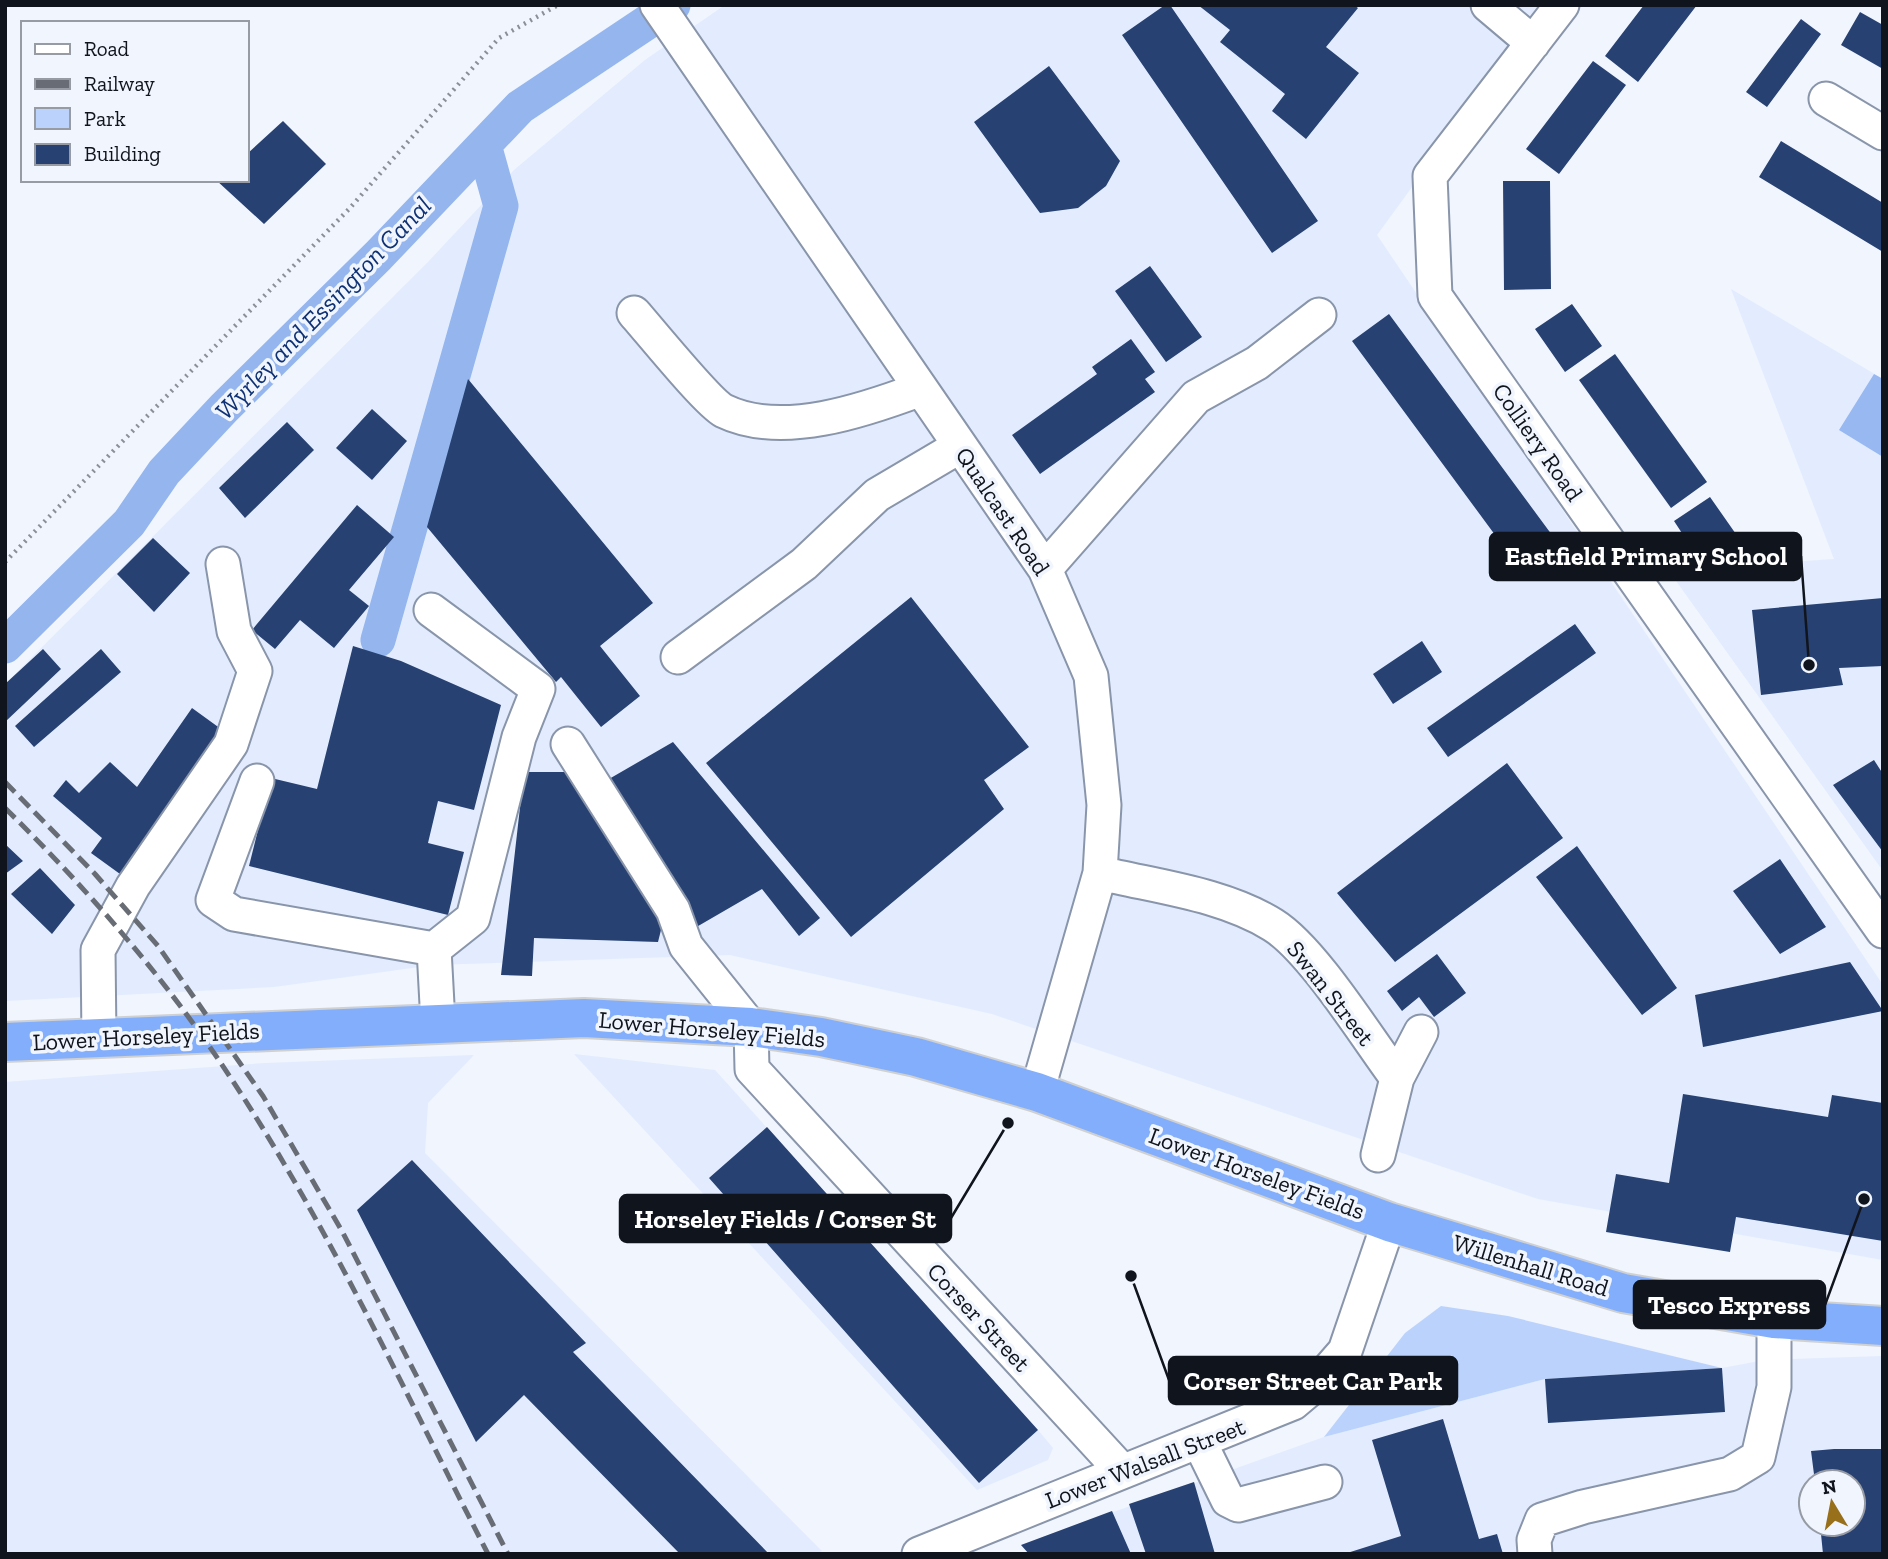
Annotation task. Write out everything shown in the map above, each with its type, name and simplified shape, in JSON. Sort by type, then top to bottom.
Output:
[{"type":"highway","name":"Lower Horseley Fields","points":[[5,1042],[584,1018],[751,1027],[821,1037],[916,1057],[1037,1091],[1389,1222]]},
{"type":"highway","name":"Willenhall Road","points":[[1389,1222],[1623,1293],[1774,1319],[1883,1326]]},
{"type":"street","name":"Qualcast Road","points":[[657,5],[1045,569],[1091,676],[1104,805],[1100,873],[1037,1091]]},
{"type":"street","points":[[1488,5],[1533,43]]},
{"type":"street","name":"Colliery Road","points":[[1562,5],[1430,176],[1435,296],[1883,930]]},
{"type":"street","points":[[1826,99],[1883,133]]},
{"type":"street","points":[[634,313],[722,410],[761,422],[823,418],[864,410],[921,389]]},
{"type":"street","points":[[1045,569],[1196,397],[1256,363],[1319,315]]},
{"type":"street","points":[[678,657],[804,564],[877,495],[960,446]]},
{"type":"street","points":[[99,1038],[98,950],[133,886],[231,744],[255,671],[234,631],[223,564]]},
{"type":"street","points":[[257,781],[213,900],[234,914],[434,949],[473,918],[520,737],[538,689],[431,610]]},
{"type":"street","points":[[568,744],[673,911],[686,946],[751,1027]]},
{"type":"street","name":"Swan Street","points":[[1100,873],[1228,903],[1274,925],[1299,946],[1397,1078]]},
{"type":"street","points":[[434,949],[438,1023]]},
{"type":"street","name":"Corser Street","points":[[751,1027],[752,1069],[1122,1471]]},
{"type":"street","points":[[1378,1155],[1397,1078],[1421,1032]]},
{"type":"street","name":"Lower Walsall Street","points":[[919,1554],[1293,1404],[1318,1382],[1345,1351],[1389,1222]]},
{"type":"street","points":[[1535,1554],[1534,1540],[1542,1520],[1583,1507],[1730,1474],[1758,1457],[1774,1387],[1774,1319]]},
{"type":"street","points":[[1200,1443],[1228,1500],[1238,1505],[1325,1482]]},
{"type":"path","points":[[5,562],[349,209],[499,38],[558,5]]},
{"type":"shaded area","points":[[725,5],[1545,5],[1377,235],[1883,985],[1883,1260],[1538,1199],[992,1014],[730,955],[434,965],[274,987],[5,1001],[5,684],[428,262],[514,170],[645,60]]},
{"type":"shaded area","points":[[1731,289],[1883,379],[1883,871],[1669,571],[1834,559]]},
{"type":"shaded area","points":[[1874,374],[1883,379],[1883,457],[1839,430]]},
{"type":"shaded area","points":[[574,1054],[715,1070],[1038,1430],[1053,1448],[1048,1460],[977,1490]]},
{"type":"shaded area","points":[[474,1055],[428,1103],[425,1153],[822,1551],[815,1554],[5,1554],[5,1082],[266,1063]]},
{"type":"shaded area","points":[[1883,1356],[1883,1554],[1029,1554],[1021,1545],[1324,1437],[1545,1379],[1722,1368],[1765,1360]]},
{"type":"green space","points":[[1441,1306],[1508,1316],[1722,1368],[1545,1379],[1324,1437],[1405,1333]]},
{"type":"building","points":[[1165,5],[1170,5],[1318,221],[1272,253],[1122,35]]},
{"type":"building","points":[[1198,5],[1354,5],[1358,8],[1326,47],[1359,73],[1306,139],[1272,111],[1285,94],[1220,42],[1230,30]]},
{"type":"building","points":[[1644,5],[1697,5],[1638,82],[1605,56]]},
{"type":"building","points":[[1860,12],[1883,25],[1883,69],[1841,45]]},
{"type":"building","points":[[1801,19],[1821,34],[1767,107],[1746,92]]},
{"type":"building","points":[[1593,61],[1626,85],[1559,174],[1526,149]]},
{"type":"building","points":[[1049,66],[1120,161],[1106,186],[1078,208],[1040,213],[974,122]]},
{"type":"building","points":[[283,121],[326,164],[264,224],[218,182],[248,182],[248,153]]},
{"type":"building","points":[[1781,141],[1883,203],[1883,252],[1759,177]]},
{"type":"building","points":[[1503,181],[1550,181],[1551,289],[1504,290]]},
{"type":"building","points":[[1150,266],[1202,337],[1166,362],[1115,291]]},
{"type":"building","points":[[1572,304],[1602,346],[1565,372],[1535,329]]},
{"type":"building","points":[[1389,314],[1566,554],[1529,581],[1352,341]]},
{"type":"building","points":[[1131,339],[1155,372],[1145,379],[1155,392],[1040,474],[1012,435],[1097,374],[1092,367]]},
{"type":"building","points":[[1615,354],[1707,482],[1671,508],[1579,380]]},
{"type":"building","points":[[468,379],[653,603],[600,646],[640,696],[601,727],[561,677],[556,682],[427,527]]},
{"type":"building","points":[[372,409],[407,441],[372,480],[336,448]]},
{"type":"building","points":[[287,422],[314,450],[245,518],[219,488]]},
{"type":"building","points":[[1710,497],[1738,537],[1701,562],[1674,521]]},
{"type":"building","points":[[357,505],[394,537],[349,590],[369,606],[334,648],[300,620],[275,649],[252,630]]},
{"type":"building","points":[[153,538],[190,573],[154,612],[117,574]]},
{"type":"building","points":[[911,597],[1029,747],[984,780],[1004,809],[851,937],[706,763]]},
{"type":"building","points":[[1883,598],[1883,666],[1839,668],[1843,685],[1761,695],[1752,610]]},
{"type":"building","points":[[1575,624],[1596,653],[1448,757],[1427,728]]},
{"type":"building","points":[[1422,641],[1442,672],[1393,704],[1373,674]]},
{"type":"building","points":[[353,646],[401,661],[501,705],[474,810],[438,801],[428,843],[464,852],[448,915],[249,866],[271,778],[317,789]]},
{"type":"building","points":[[43,649],[61,669],[5,722],[5,684]]},
{"type":"building","points":[[101,649],[121,672],[34,747],[15,726]]},
{"type":"building","points":[[192,708],[221,729],[120,874],[91,853],[102,838],[53,796],[66,780],[79,793],[110,762],[137,787]]},
{"type":"building","points":[[673,742],[820,918],[799,936],[762,889],[693,929],[609,779]]},
{"type":"building","points":[[1874,760],[1883,774],[1883,852],[1833,785]]},
{"type":"building","points":[[1507,763],[1563,838],[1395,962],[1337,893]]},
{"type":"building","points":[[524,772],[578,772],[664,918],[658,942],[534,938],[532,976],[501,975]]},
{"type":"building","points":[[5,844],[23,861],[5,874]]},
{"type":"building","points":[[1577,846],[1677,988],[1642,1015],[1536,877]]},
{"type":"building","points":[[1780,859],[1826,927],[1780,954],[1733,891]]},
{"type":"building","points":[[40,868],[75,905],[52,934],[11,894]]},
{"type":"building","points":[[1437,954],[1466,993],[1434,1017],[1419,997],[1402,1011],[1387,991]]},
{"type":"building","points":[[1850,962],[1883,1011],[1703,1047],[1695,995]]},
{"type":"building","points":[[1683,1094],[1828,1117],[1832,1095],[1883,1103],[1883,1241],[1736,1217],[1730,1252],[1606,1232],[1616,1174],[1669,1183]]},
{"type":"building","points":[[767,1127],[1038,1430],[979,1483],[709,1178]]},
{"type":"building","points":[[412,1160],[586,1343],[573,1352],[769,1554],[680,1554],[524,1395],[476,1442],[357,1210]]},
{"type":"building","points":[[1722,1368],[1725,1412],[1548,1423],[1545,1379]]},
{"type":"building","points":[[1443,1419],[1479,1539],[1497,1534],[1503,1554],[1344,1554],[1401,1536],[1372,1440]]},
{"type":"building","points":[[1883,1449],[1883,1554],[1823,1554],[1821,1538],[1867,1538],[1867,1468],[1813,1468],[1811,1451]]},
{"type":"building","points":[[1194,1482],[1215,1554],[1146,1554],[1129,1504]]},
{"type":"building","points":[[1112,1511],[1131,1554],[1029,1554],[1021,1545]]},
{"type":"waterway","name":"Wyrley and Essington Canal","points":[[5,646],[129,523],[164,472],[224,408],[378,256],[520,107],[673,5]]},
{"type":"waterway","points":[[378,640],[501,206],[484,145]]},
{"type":"railway","points":[[5,782],[95,874],[158,946],[263,1096],[342,1231],[508,1554]]},
{"type":"railway","points":[[5,808],[85,891],[135,949],[205,1040],[246,1101],[284,1163],[355,1292],[488,1554]]},
{"type":"place","name":"Eastfield Primary School","points":[[1809,665]]},
{"type":"place","name":"Horseley Fields / Corser St","points":[[1008,1123]]},
{"type":"place","name":"Tesco Express","points":[[1864,1199]]},
{"type":"place","name":"Corser Street Car Park","points":[[1131,1276]]}]
